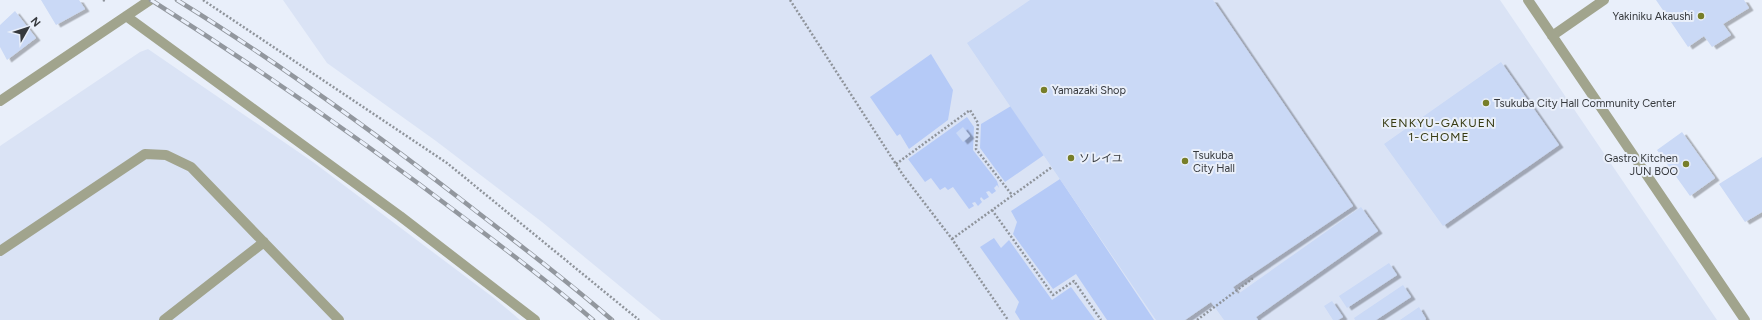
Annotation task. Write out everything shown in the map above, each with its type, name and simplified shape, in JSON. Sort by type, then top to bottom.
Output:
[{"type":"street","points":[[0,102],[150,0]]},
{"type":"street","points":[[1528,0],[1745,320]]},
{"type":"street","points":[[1552,36],[1604,0]]},
{"type":"street","points":[[126,16],[394,211],[535,320]]},
{"type":"street","points":[[0,251],[145,154],[166,155],[191,167],[339,320]]},
{"type":"street","points":[[164,320],[264,242]]},
{"type":"path","points":[[203,0],[447,163],[639,320]]},
{"type":"path","points":[[790,0],[896,164],[952,239],[1008,320]]},
{"type":"path","points":[[896,164],[970,110],[978,123],[976,149],[1012,195]]},
{"type":"path","points":[[952,239],[1052,167]]},
{"type":"path","points":[[992,210],[1053,295],[1074,281],[1101,320]]},
{"type":"path","points":[[1197,320],[1252,279],[1250,276]]},
{"type":"shaded area","points":[[283,0],[1500,0],[1717,320],[661,320],[542,222],[436,141],[327,63]]},
{"type":"shaded area","points":[[148,49],[313,162],[494,298],[520,320],[0,320],[0,146],[140,52]]},
{"type":"shaded area","points":[[931,54],[953,90],[948,120],[909,149],[900,134],[897,136],[870,97]]},
{"type":"shaded area","points":[[1011,106],[1044,155],[1005,182],[980,148],[981,124]]},
{"type":"shaded area","points":[[967,117],[974,127],[973,150],[997,181],[999,188],[997,185],[994,188],[996,191],[992,194],[989,191],[986,192],[989,197],[984,200],[981,197],[980,199],[982,202],[978,206],[975,202],[972,203],[974,206],[969,209],[953,187],[948,190],[945,187],[940,190],[931,178],[925,182],[908,159]]},
{"type":"shaded area","points":[[1060,179],[1154,320],[1107,320],[1076,274],[1053,289],[1013,234],[1017,222],[1011,211]]},
{"type":"shaded area","points":[[994,238],[1001,248],[1009,240],[1052,300],[1071,287],[1095,320],[1020,320],[1015,312],[1019,302],[980,247]]},
{"type":"building","points":[[41,0],[79,0],[85,9],[56,25]]},
{"type":"building","name":"Tsukuba City Hall","points":[[1030,0],[1213,0],[1353,206],[1233,287],[1238,294],[1361,207],[1378,231],[1256,317],[1258,320],[1224,320],[1211,302],[1185,320],[1156,320],[967,43]]},
{"type":"building","name":"Yakiniku Akaushi","points":[[1656,0],[1744,0],[1749,8],[1723,24],[1731,35],[1712,47],[1704,36],[1688,47]]},
{"type":"building","points":[[15,11],[36,38],[7,60],[0,47],[0,25]]},
{"type":"building","name":"Tsukuba City Hall Community Center","points":[[1501,62],[1559,145],[1443,226],[1384,144]]},
{"type":"building","points":[[963,127],[970,136],[963,142],[956,133]]},
{"type":"building","name":"Gastro Kitchen JUN BOO","points":[[1682,132],[1715,178],[1690,196],[1657,150]]},
{"type":"building","points":[[1762,157],[1762,212],[1745,222],[1719,184]]},
{"type":"building","points":[[1389,263],[1397,275],[1347,308],[1339,296]]},
{"type":"building","points":[[1403,285],[1411,297],[1376,320],[1355,320],[1354,318]]},
{"type":"building","points":[[1332,301],[1343,317],[1338,320],[1333,320],[1324,306]]},
{"type":"building","points":[[1419,307],[1426,319],[1425,320],[1400,320]]},
{"type":"railway","points":[[151,0],[233,53],[354,136],[518,259],[593,320]]},
{"type":"railway","points":[[177,0],[251,47],[358,122],[428,174],[576,289],[612,320]]},
{"type":"place","name":"Yakiniku Akaushi","points":[[1701,16]]},
{"type":"place","name":"Yamazaki Shop","points":[[1044,90]]},
{"type":"place","name":"Tsukuba City Hall Community Center","points":[[1486,103]]},
{"type":"place","name":"ソレイユ","points":[[1071,158]]},
{"type":"place","name":"Tsukuba City Hall","points":[[1185,161]]},
{"type":"place","name":"Gastro Kitchen JUN BOO","points":[[1686,164]]},
{"type":"district","name":"KENKYU-GAKUEN 1-CHOME","points":[[1439,130]]}]
